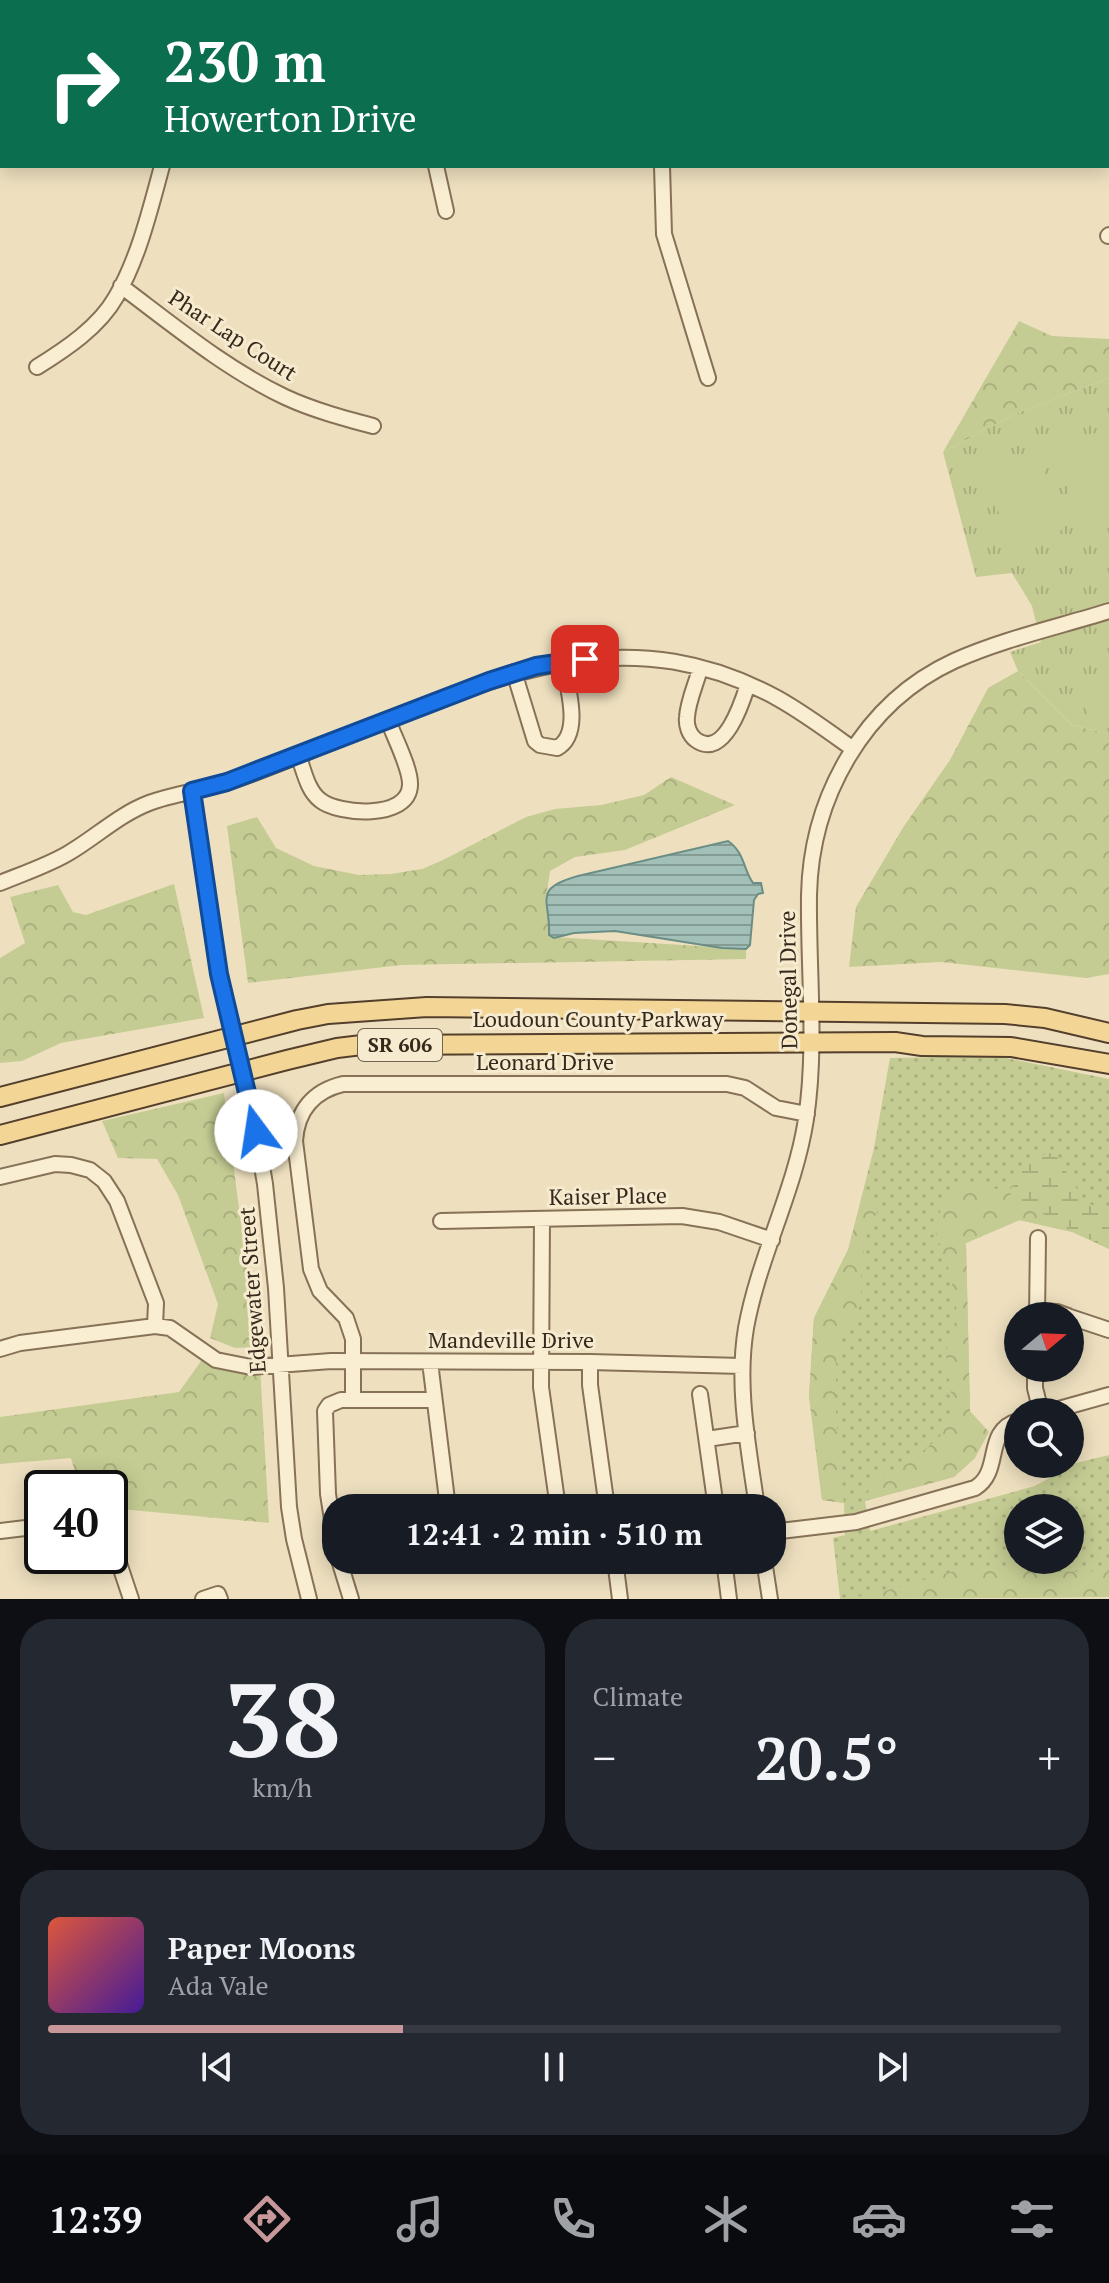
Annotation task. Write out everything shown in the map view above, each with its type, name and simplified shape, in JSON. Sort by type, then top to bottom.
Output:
[{"type":"main road","name":"Loudoun County Parkway","points":[[0,1097],[328,1014],[427,1007],[1005,1014],[1045,1018],[1109,1033]]},
{"type":"main road","name":"Loudoun County Parkway","points":[[0,1135],[337,1048],[362,1045],[895,1042],[922,1046],[1011,1047],[1109,1064]]},
{"type":"street","points":[[37,367],[68,348],[115,299],[141,239],[161,168]]},
{"type":"street","points":[[436,168],[446,211]]},
{"type":"street","points":[[662,168],[664,234],[708,378]]},
{"type":"street","name":"Phar Lap Court","points":[[121,286],[202,345],[281,395],[312,409],[373,426]]},
{"type":"street","name":"Donegal Drive","points":[[755,1494],[742,1366],[752,1304],[795,1169],[807,1114],[812,1042],[809,896],[814,843],[829,793],[853,749],[875,720],[904,693],[952,662],[978,651],[1109,611]]},
{"type":"street","points":[[0,883],[66,855],[118,818],[150,803],[227,782],[514,672],[563,661],[644,659],[700,669],[748,684],[801,712],[853,749]]},
{"type":"street","points":[[514,672],[535,741],[557,748],[568,739],[573,725],[563,661]]},
{"type":"street","points":[[700,669],[686,719],[690,733],[698,742],[712,743],[728,733],[748,684]]},
{"type":"street","points":[[298,755],[311,789],[322,802],[347,809],[386,811],[395,808],[408,796],[410,780],[388,720]]},
{"type":"street","name":"Edgewater Street","points":[[192,791],[215,947],[232,1036],[256,1131],[267,1197],[276,1288],[289,1507],[309,1599]]},
{"type":"street","name":"Leonard Drive","points":[[353,1400],[350,1328],[339,1309],[320,1291],[311,1269],[295,1141],[295,1129],[303,1109],[321,1092],[343,1084],[727,1084],[745,1088],[776,1108],[807,1114]]},
{"type":"street","points":[[0,1177],[55,1164],[90,1170],[104,1181],[117,1201],[156,1303],[155,1326],[20,1343],[0,1349]]},
{"type":"street","name":"Kaiser Place","points":[[441,1221],[702,1218],[772,1240]]},
{"type":"street","points":[[542,1219],[541,1387],[556,1494]]},
{"type":"street","points":[[1037,1302],[1038,1238]]},
{"type":"street","points":[[1084,1321],[1109,1330]]},
{"type":"street","name":"Mandeville Drive","points":[[155,1326],[170,1328],[216,1360],[228,1365],[251,1367],[353,1361],[742,1366]]},
{"type":"street","points":[[430,1362],[446,1494]]},
{"type":"street","points":[[590,1362],[590,1385],[605,1494]]},
{"type":"street","points":[[700,1394],[714,1494]]},
{"type":"street","points":[[1084,1402],[1109,1395]]},
{"type":"street","points":[[328,1494],[323,1418],[329,1405],[341,1400],[433,1400]]},
{"type":"street","points":[[786,1530],[856,1522],[975,1488],[991,1470],[998,1434],[1004,1427]]},
{"type":"street","points":[[707,1439],[747,1433]]},
{"type":"street","points":[[0,1531],[24,1528]]},
{"type":"street","points":[[123,1574],[131,1599]]},
{"type":"street","points":[[343,1574],[351,1599]]},
{"type":"street","points":[[617,1574],[620,1599]]},
{"type":"street","points":[[726,1574],[729,1599]]},
{"type":"street","points":[[766,1574],[770,1599]]},
{"type":"street","points":[[203,1599],[218,1594],[220,1599]]},
{"type":"green space","points":[[1019,321],[1052,336],[1109,339],[1109,378],[1013,415],[943,452]]},
{"type":"green space","points":[[1109,378],[1109,734],[1072,725],[1018,671],[1010,652],[1041,642],[1032,606],[1012,573],[976,577],[943,452],[1013,415]]},
{"type":"green space","points":[[1109,429],[1109,517],[1079,526],[1055,445]]},
{"type":"green space","points":[[1038,450],[1062,530],[1009,546],[985,466]]},
{"type":"green space","points":[[1018,671],[1072,725],[1109,734],[1109,974],[1086,978],[941,962],[849,967],[856,907],[904,826],[950,760],[988,688]]},
{"type":"green space","points":[[1109,687],[1109,709],[1088,716],[1082,696]]},
{"type":"green space","points":[[671,777],[735,805],[625,850],[575,857],[550,871],[547,892],[554,937],[746,949],[746,959],[401,965],[248,983],[227,826],[257,817],[276,848],[314,866],[359,875],[391,874],[422,869],[526,817],[555,809],[601,805],[644,795]]},
{"type":"green space","points":[[174,884],[204,1018],[61,1043],[22,1061],[0,1063],[0,958],[25,943],[10,897],[58,885],[73,912],[86,915]]},
{"type":"green space","points":[[996,1056],[1109,1079],[1109,1249],[1072,1232],[1020,1220],[966,1243],[970,1411],[975,1458],[954,1477],[865,1501],[870,1531],[1004,1494],[1004,1574],[1084,1574],[1084,1494],[1006,1494],[1035,1486],[1049,1478],[1084,1478],[1084,1461],[1109,1455],[1109,1597],[840,1599],[833,1538],[845,1535],[844,1503],[822,1500],[809,1396],[814,1318],[848,1250],[874,1148],[890,1058]]},
{"type":"green space","points":[[224,1093],[257,1347],[235,1348],[210,1338],[218,1304],[178,1195],[157,1159],[118,1158],[102,1121]]},
{"type":"green space","points":[[1049,1153],[1057,1157],[1085,1202],[1109,1212],[1109,1249],[1012,1200],[1010,1191],[1024,1162]]},
{"type":"green space","points":[[962,1183],[1010,1191],[1012,1200],[1039,1209],[1072,1232],[1019,1220],[966,1243],[970,1411],[989,1432],[975,1458],[954,1477],[864,1501],[874,1479],[907,1464],[939,1438],[951,1413],[951,1385],[945,1368],[948,1342],[958,1318],[950,1273],[935,1231],[942,1205]]},
{"type":"green space","points":[[884,1197],[867,1234],[861,1267],[861,1304],[843,1335],[836,1357],[836,1418],[844,1503],[822,1500],[809,1396],[814,1318],[848,1250],[860,1205]]},
{"type":"green space","points":[[206,1354],[260,1366],[269,1523],[128,1510],[128,1470],[75,1470],[71,1458],[0,1464],[0,1417],[179,1392]]},
{"type":"green space","points":[[972,1566],[1004,1569],[1004,1574],[1109,1571],[1109,1597],[844,1599],[878,1593]]},
{"type":"water","points":[[728,841],[741,856],[753,883],[761,883],[763,893],[754,900],[750,945],[746,949],[615,931],[574,933],[554,938],[549,935],[547,897],[554,886],[563,881]]},
{"type":"route","points":[[256,1131],[219,974],[192,791],[227,782],[514,672],[585,659]]}]
